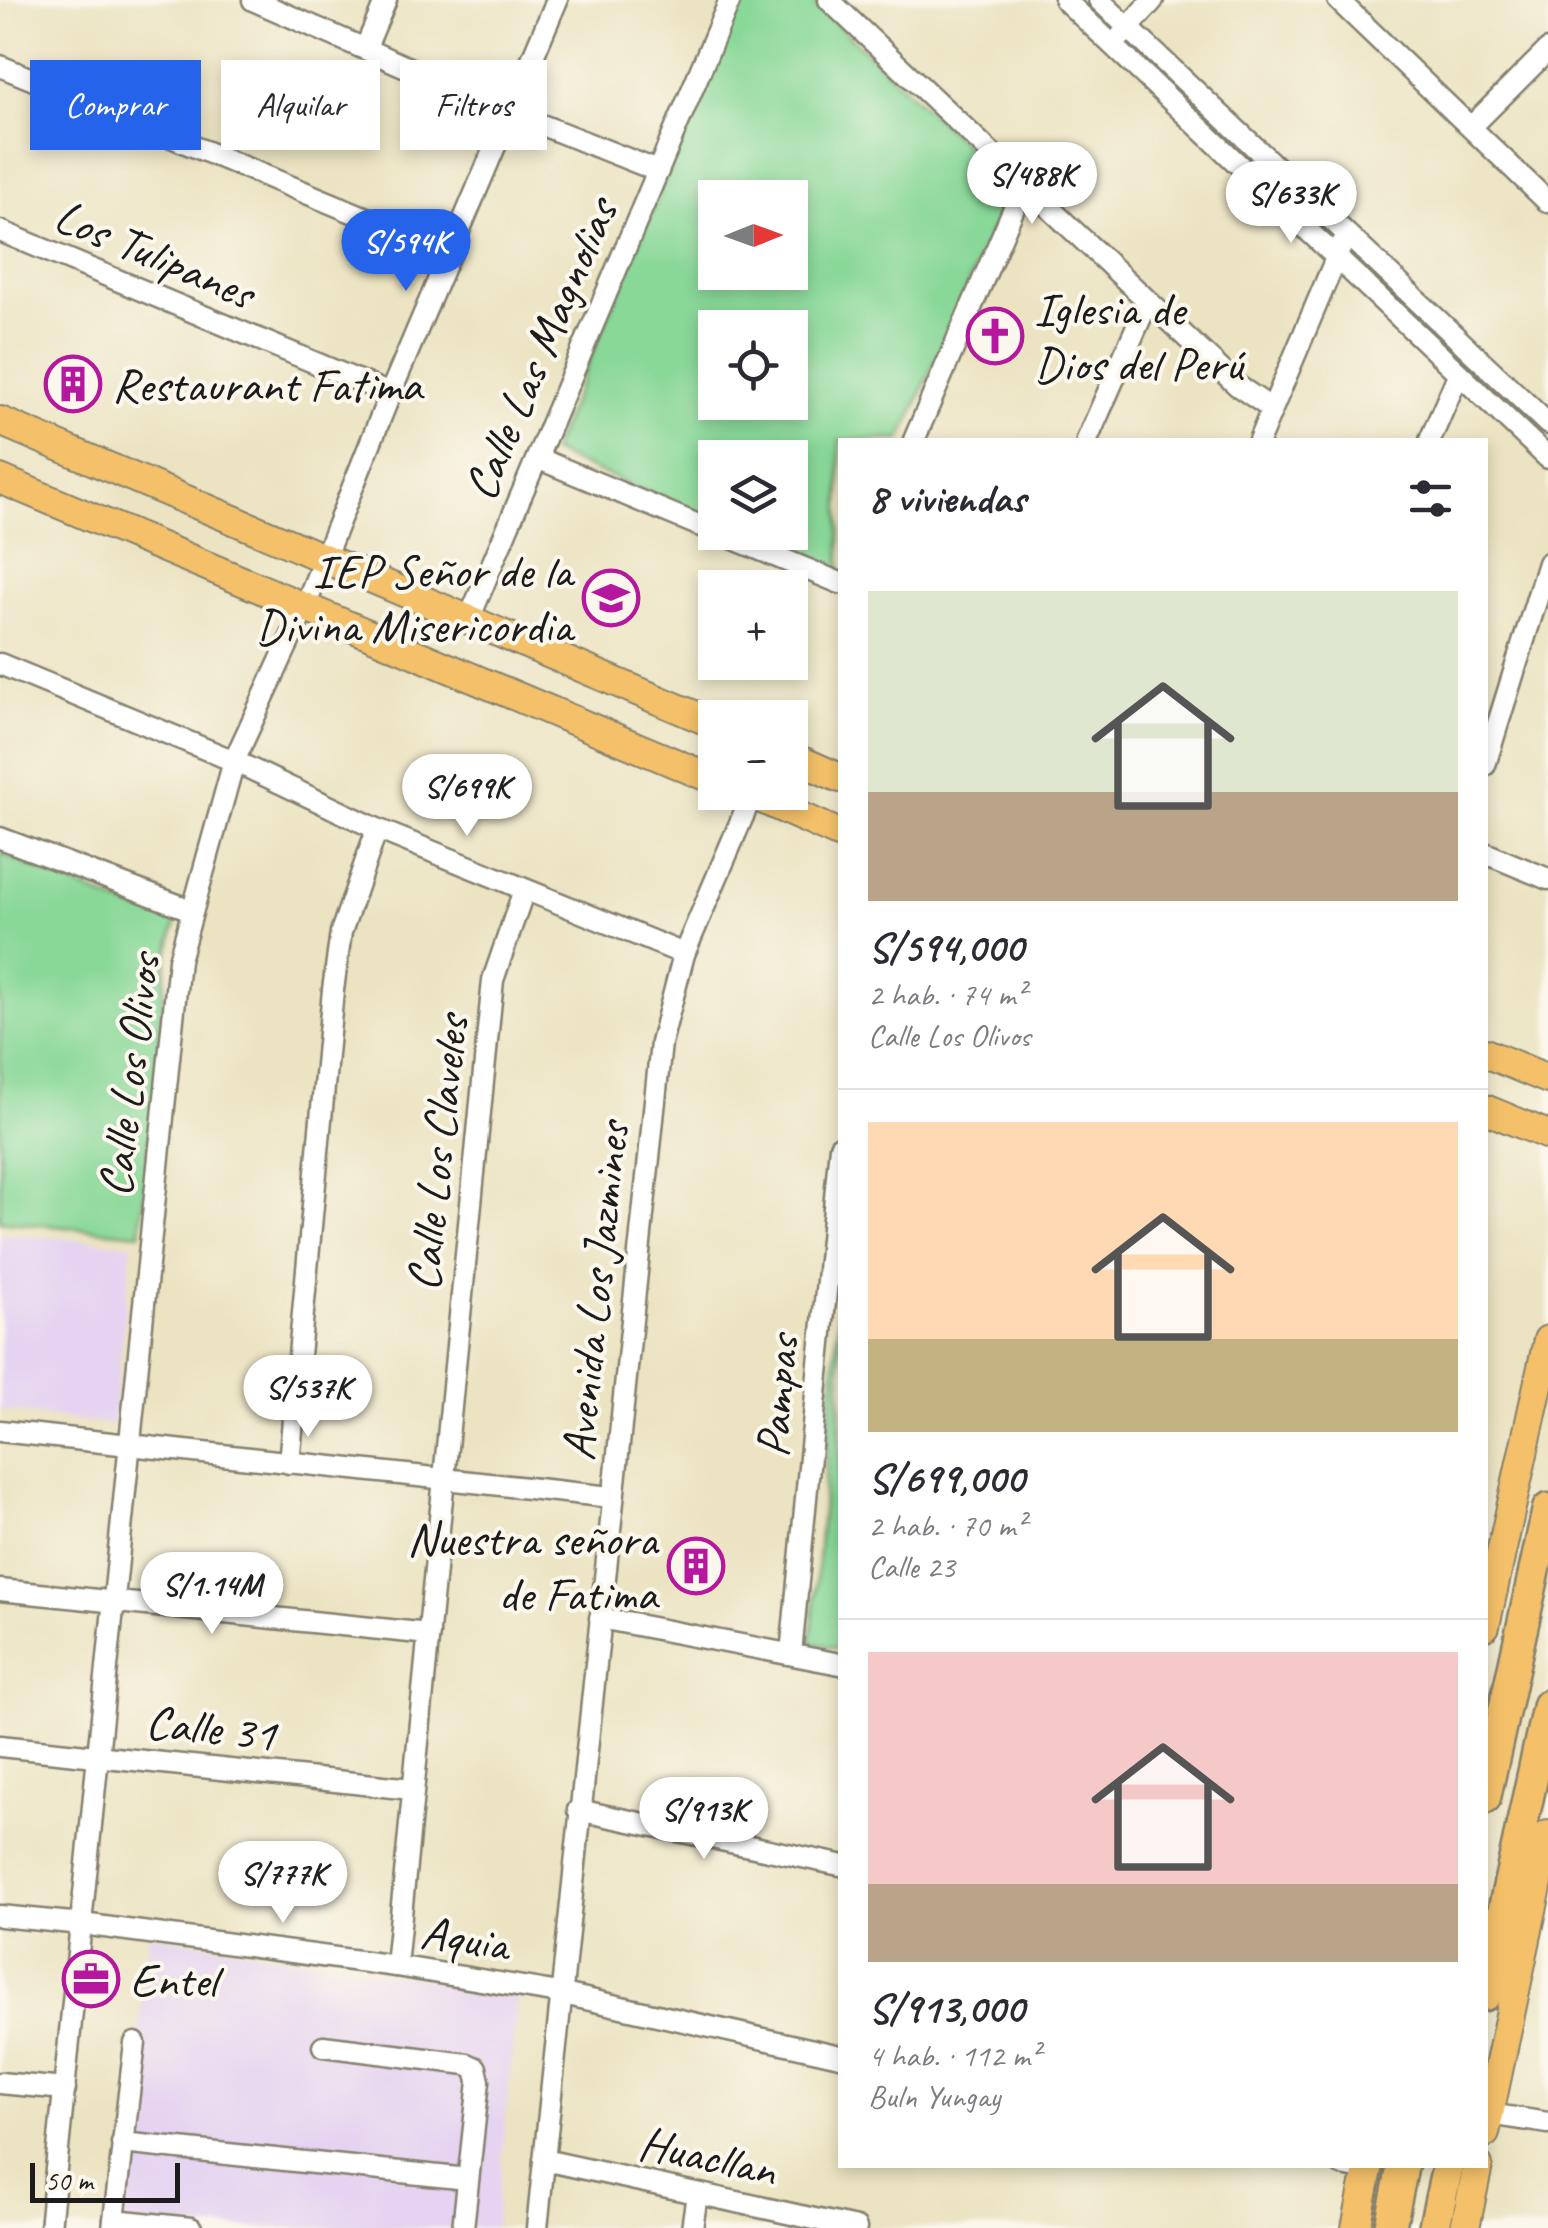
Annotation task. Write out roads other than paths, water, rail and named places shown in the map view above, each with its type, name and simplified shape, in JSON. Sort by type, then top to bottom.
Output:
[{"type":"highway","points":[[1488,1784],[1548,1509]]},
{"type":"highway","points":[[1488,1982],[1543,1750],[1548,1704]]},
{"type":"highway","points":[[1390,2228],[1402,2168]]},
{"type":"highway","points":[[1434,2228],[1447,2168]]},
{"type":"main road","points":[[0,420],[698,717]]},
{"type":"main road","points":[[0,479],[698,773]]},
{"type":"main road","points":[[808,764],[838,777]]},
{"type":"main road","points":[[785,810],[838,833]]},
{"type":"main road","points":[[1488,1054],[1548,1079]]},
{"type":"main road","points":[[1488,1111],[1548,1135]]},
{"type":"main road","points":[[1488,1612],[1548,1340]]},
{"type":"main road","points":[[1488,2119],[1548,1836]]},
{"type":"main road","points":[[1356,2228],[1360,2168]]},
{"type":"main road","points":[[1466,2228],[1477,2168]]},
{"type":"street","points":[[253,0],[400,62]]},
{"type":"street","points":[[366,47],[386,0]]},
{"type":"street","name":"Calle Los Olivos","points":[[532,60],[557,0]]},
{"type":"street","name":"Calle Las Magnolias","points":[[468,619],[730,0]]},
{"type":"street","points":[[829,0],[1238,386],[1272,409]]},
{"type":"street","points":[[1065,0],[1548,458]]},
{"type":"street","points":[[1099,0],[1548,424]]},
{"type":"street","points":[[1112,44],[1153,0]]},
{"type":"street","points":[[1352,4],[1548,202]]},
{"type":"street","points":[[1472,126],[1548,50]]},
{"type":"street","points":[[0,66],[451,253]]},
{"type":"street","points":[[547,127],[658,171]]},
{"type":"street","name":"Calle Los Olivos","points":[[50,2228],[178,960],[234,761],[304,609],[494,150]]},
{"type":"street","points":[[915,438],[1024,185]]},
{"type":"street","name":"Los Tulipanes","points":[[0,232],[390,394]]},
{"type":"street","points":[[1260,438],[1348,232]]},
{"type":"street","points":[[1088,438],[1148,301]]},
{"type":"street","points":[[1431,438],[1458,375]]},
{"type":"street","points":[[537,458],[698,525]]},
{"type":"street","points":[[759,550],[838,583]]},
{"type":"street","points":[[1488,755],[1548,563]]},
{"type":"street","points":[[0,664],[234,761],[377,829],[684,954]]},
{"type":"street","name":"Avenida Los Jazmines","points":[[537,2228],[661,1043],[684,954],[742,810]]},
{"type":"street","points":[[289,1462],[333,990],[342,932],[377,829]]},
{"type":"street","points":[[0,838],[191,910]]},
{"type":"street","points":[[1488,854],[1548,879]]},
{"type":"street","name":"Calle Los Claveles","points":[[396,1966],[493,980],[524,890]]},
{"type":"street","name":"Pampas","points":[[791,1654],[838,1167]]},
{"type":"street","points":[[0,1432],[611,1496]]},
{"type":"street","points":[[0,1590],[429,1634]]},
{"type":"street","points":[[600,1618],[838,1664]]},
{"type":"street","name":"Calle 31","points":[[0,1746],[412,1789]]},
{"type":"street","points":[[578,1810],[838,1865]]},
{"type":"street","name":"Aquia","points":[[0,1916],[396,1966],[559,1993],[838,2056]]},
{"type":"street","points":[[135,2043],[113,2224],[191,2228]]},
{"type":"street","points":[[322,2046],[476,2068],[479,2081],[462,2228]]},
{"type":"street","points":[[0,2082],[65,2088]]},
{"type":"street","points":[[1488,2124],[1548,2123]]},
{"type":"street","points":[[122,2143],[308,2151],[468,2179]]},
{"type":"street","name":"Huacllan","points":[[544,2160],[856,2228]]},
{"type":"street","points":[[692,2228],[697,2194]]},
{"type":"place","name":"Iglesia de Dios del Perú","points":[[995,336]]},
{"type":"place","name":"Restaurant Fatima","points":[[73,384]]},
{"type":"place","name":"IEP Señor de la Divina Misericordia","points":[[611,598]]},
{"type":"place","name":"Nuestra señora de Fatima","points":[[696,1566]]},
{"type":"place","name":"Entel","points":[[91,1979]]}]
